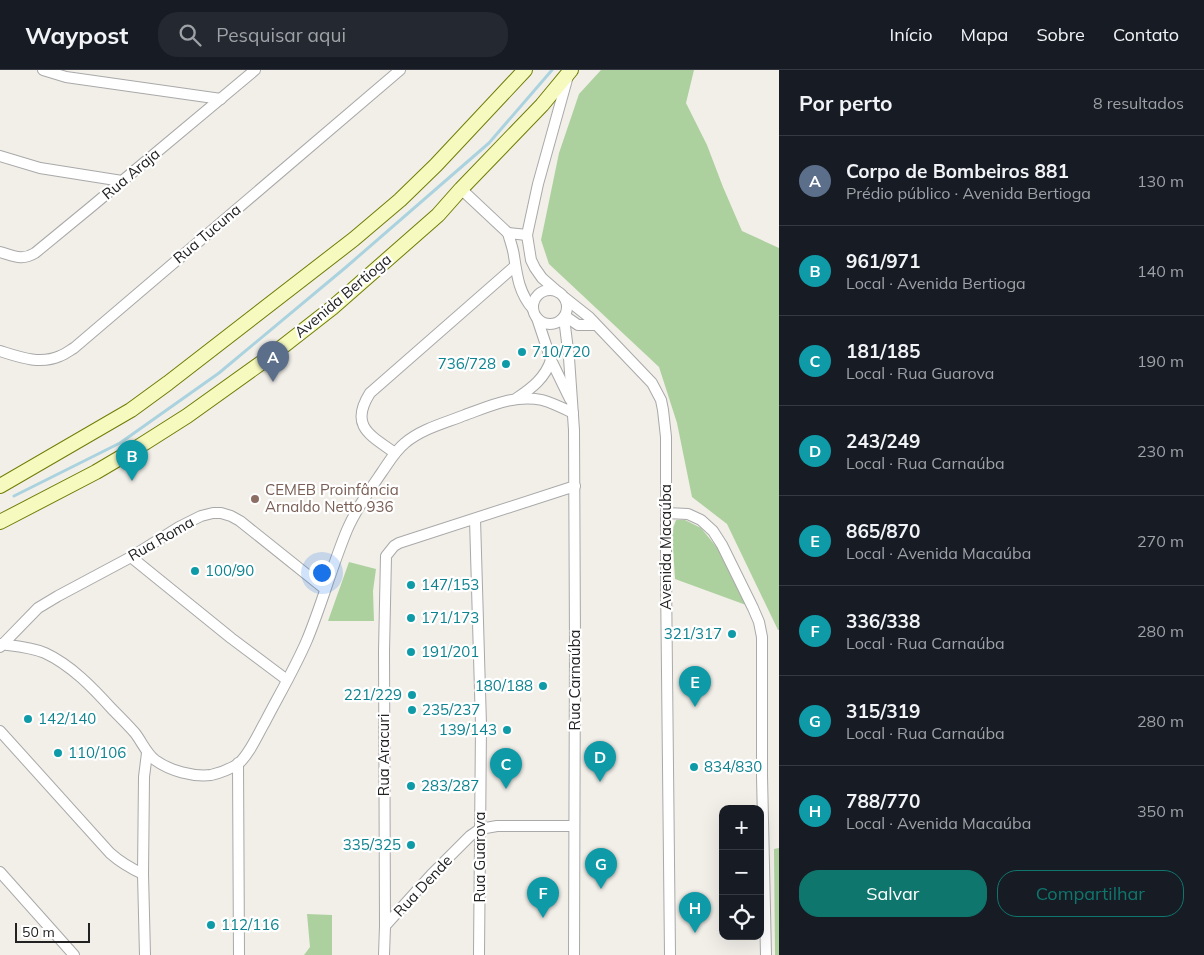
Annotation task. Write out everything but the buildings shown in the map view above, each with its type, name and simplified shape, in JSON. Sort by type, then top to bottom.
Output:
[{"type":"street","points":[[43,70],[66,77],[221,99]]},
{"type":"street","name":"Rua Araja","points":[[0,252],[20,258],[30,256],[91,208],[255,70]]},
{"type":"street","name":"Rua Tucuna","points":[[0,351],[32,360],[47,360],[60,356],[74,348],[400,70]]},
{"type":"street","points":[[0,486],[131,410],[354,239],[436,166],[524,70]]},
{"type":"street","points":[[508,233],[527,235],[538,184],[570,72]]},
{"type":"street","name":"Avenida Bertioga","points":[[0,522],[96,472],[187,416],[332,308],[438,215],[542,105],[570,72]]},
{"type":"street","points":[[0,156],[40,168],[122,181]]},
{"type":"street","points":[[461,189],[508,233],[519,284],[526,301],[535,313],[540,321],[551,324],[556,323],[564,317],[568,305],[562,295],[552,290],[546,290],[541,293],[536,297],[534,303],[535,313],[551,360],[573,409]]},
{"type":"street","name":"Avenida Macaúba","points":[[527,235],[531,260],[542,278],[583,311],[652,383],[661,400],[666,437],[670,955]]},
{"type":"street","points":[[395,453],[369,435],[363,426],[361,416],[364,402],[379,384],[515,266]]},
{"type":"street","points":[[564,317],[578,325],[595,325]]},
{"type":"street","name":"Rua Carnaúba","points":[[564,317],[573,409],[575,486],[574,955]]},
{"type":"street","points":[[516,399],[530,390],[544,375],[551,360]]},
{"type":"street","points":[[1,645],[44,652],[62,663],[91,686],[135,733],[148,753],[163,765],[180,772],[198,775],[211,775],[222,772],[238,763],[246,754],[287,680],[307,640],[352,519],[361,502],[395,453],[413,437],[428,429],[496,404],[516,399],[534,399],[573,409]]},
{"type":"street","points":[[475,519],[575,486]]},
{"type":"street","name":"Rua Roma","points":[[1,645],[38,608],[179,527],[201,516],[213,513],[232,516],[240,521],[325,589]]},
{"type":"street","points":[[666,513],[688,514],[701,520],[713,532],[722,545],[760,622],[762,637],[762,776],[766,955]]},
{"type":"street","name":"Rua Aracuri","points":[[384,955],[384,652],[386,556],[399,543],[475,519]]},
{"type":"street","name":"Rua Guarova","points":[[475,519],[481,725],[479,955]]},
{"type":"street","points":[[131,556],[231,638],[287,680]]},
{"type":"street","points":[[0,731],[110,853],[131,869],[143,874]]},
{"type":"street","points":[[145,955],[143,874],[144,777],[148,753]]},
{"type":"street","points":[[238,763],[238,955]]},
{"type":"street","points":[[480,829],[497,826],[574,826]]},
{"type":"street","name":"Rua Dende","points":[[385,926],[431,875],[470,836],[480,829]]},
{"type":"street","points":[[0,872],[74,955]]},
{"type":"green space","points":[[601,70],[694,70],[686,103],[707,145],[742,231],[779,248],[779,630],[727,524],[692,497],[677,423],[659,367],[549,264],[541,240],[559,153],[579,94]]},
{"type":"green space","points":[[676,520],[685,520],[701,528],[719,550],[746,605],[675,579],[672,531]]},
{"type":"green space","points":[[349,562],[376,569],[373,591],[374,621],[328,621]]},
{"type":"green space","points":[[779,848],[779,955],[775,955],[774,849]]},
{"type":"green space","points":[[307,914],[332,915],[332,955],[304,955],[310,947]]},
{"type":"waterway","points":[[14,496],[120,443],[219,373],[345,268],[489,143],[552,70]]},
{"type":"place","name":"710/720","points":[[522,352]]},
{"type":"place","name":"736/728","points":[[506,364]]},
{"type":"place","name":"Corpo de Bombeiros 881","points":[[273,382]]},
{"type":"place","name":"961/971","points":[[132,481]]},
{"type":"place","name":"CEMEB Proinfância Arnaldo Netto 936","points":[[255,499]]},
{"type":"place","name":"100/90","points":[[195,571]]},
{"type":"place","name":"147/153","points":[[411,585]]},
{"type":"place","name":"171/173","points":[[411,618]]},
{"type":"place","name":"321/317","points":[[732,634]]},
{"type":"place","name":"191/201","points":[[411,652]]},
{"type":"place","name":"180/188","points":[[543,686]]},
{"type":"place","name":"221/229","points":[[412,695]]},
{"type":"place","name":"865/870","points":[[695,707]]},
{"type":"place","name":"235/237","points":[[412,710]]},
{"type":"place","name":"142/140","points":[[28,719]]},
{"type":"place","name":"139/143","points":[[507,730]]},
{"type":"place","name":"110/106","points":[[58,753]]},
{"type":"place","name":"834/830","points":[[694,767]]},
{"type":"place","name":"243/249","points":[[600,782]]},
{"type":"place","name":"283/287","points":[[411,786]]},
{"type":"place","name":"181/185","points":[[506,789]]},
{"type":"place","name":"335/325","points":[[411,845]]},
{"type":"place","name":"315/319","points":[[601,889]]},
{"type":"place","name":"336/338","points":[[543,918]]},
{"type":"place","name":"112/116","points":[[211,925]]},
{"type":"place","name":"788/770","points":[[695,933]]}]
